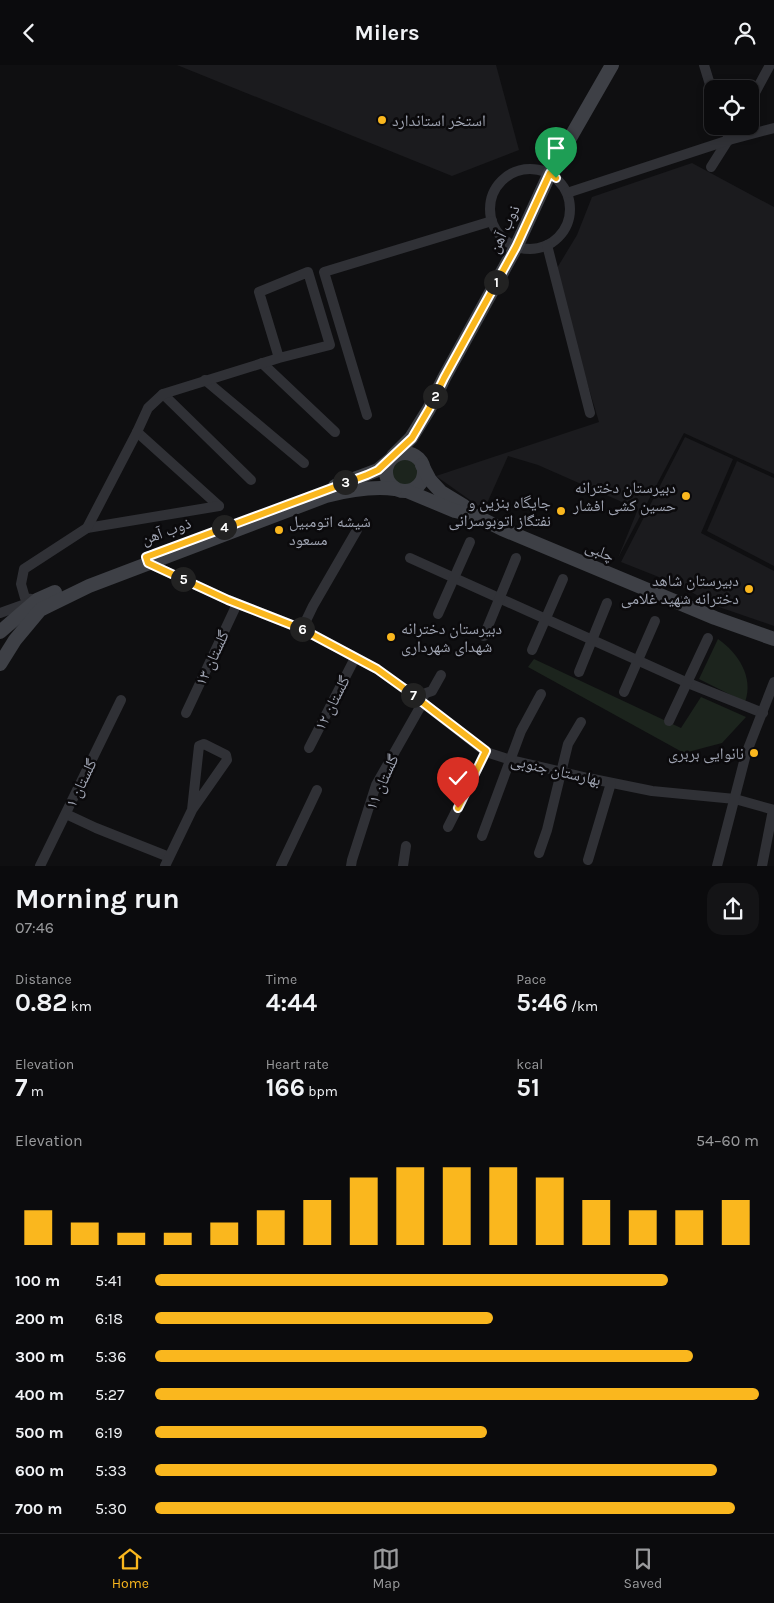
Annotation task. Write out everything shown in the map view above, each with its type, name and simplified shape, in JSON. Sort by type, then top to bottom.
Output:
[{"type":"main road","name":"ذوب آهن","points":[[147,560],[378,470],[412,438],[516,247],[550,173],[612,65]]},
{"type":"main road","points":[[399,453],[411,453],[422,465],[430,480],[442,493],[464,506],[470,513],[462,514],[401,490],[388,481],[386,470],[391,458],[399,453]]},
{"type":"main road","points":[[401,490],[412,489],[421,481],[424,471],[422,465]]},
{"type":"main road","name":"ذوب آهن","points":[[38,605],[86,579],[147,560],[326,496],[360,489],[383,487],[401,490]]},
{"type":"main road","name":"چلبی","points":[[470,513],[511,533],[715,619],[774,639]]},
{"type":"main road","points":[[0,631],[38,605]]},
{"type":"main road","points":[[0,664],[38,605]]},
{"type":"street","points":[[704,65],[709,80]]},
{"type":"street","points":[[759,85],[770,65]]},
{"type":"street","points":[[567,193],[774,127]]},
{"type":"street","points":[[728,135],[729,140]]},
{"type":"street","points":[[711,167],[732,135]]},
{"type":"street","points":[[524,169],[537,169],[550,173],[560,181],[567,193],[570,206],[569,219],[563,231],[547,245],[528,248],[516,247],[504,238],[492,221],[490,203],[494,191],[501,181],[512,173],[524,169]]},
{"type":"street","points":[[367,415],[324,272],[492,221]]},
{"type":"street","points":[[547,245],[590,413]]},
{"type":"street","points":[[87,528],[148,407],[163,395],[205,380],[330,345],[308,272],[259,292],[279,358]]},
{"type":"street","points":[[262,363],[335,432]]},
{"type":"street","points":[[205,380],[304,463]]},
{"type":"street","points":[[163,395],[251,480]]},
{"type":"street","points":[[38,605],[26,598],[21,584],[24,569],[87,528],[219,505],[137,431]]},
{"type":"street","points":[[302,629],[313,606],[357,530]]},
{"type":"street","points":[[438,614],[470,542]]},
{"type":"street","points":[[410,558],[688,683],[763,713]]},
{"type":"street","points":[[484,636],[516,558]]},
{"type":"street","name":"بهارستان جنوبی","points":[[147,560],[237,604],[302,629],[377,669],[486,751],[510,760],[611,783],[652,791],[735,799],[774,810]]},
{"type":"street","points":[[532,649],[563,579]]},
{"type":"street","points":[[579,672],[608,603]]},
{"type":"street","name":"گلستان ۱۳","points":[[186,713],[237,604]]},
{"type":"street","points":[[0,613],[38,605]]},
{"type":"street","points":[[624,692],[656,621]]},
{"type":"street","points":[[670,721],[708,638]]},
{"type":"street","name":"گلستان ۱۲","points":[[309,748],[355,658]]},
{"type":"street","points":[[421,701],[426,693],[432,691],[441,675]]},
{"type":"street","points":[[717,865],[746,754],[774,682]]},
{"type":"street","points":[[482,836],[521,731],[541,694]]},
{"type":"street","name":"گلستان ۱","points":[[40,865],[121,700]]},
{"type":"street","name":"گلستان ۱۱","points":[[351,865],[376,785],[421,701]]},
{"type":"street","points":[[539,853],[547,830],[568,744],[581,722]]},
{"type":"street","points":[[66,814],[167,861],[192,810],[227,760],[226,755],[204,744],[199,746],[192,810]]},
{"type":"street","points":[[448,827],[486,751]]},
{"type":"street","points":[[588,860],[611,783]]},
{"type":"street","points":[[281,865],[318,790]]},
{"type":"street","points":[[762,865],[774,810]]},
{"type":"street","points":[[403,865],[406,846]]},
{"type":"shaded area","points":[[177,65],[496,65],[519,150],[452,176]]},
{"type":"shaded area","points":[[692,163],[774,207],[774,474],[684,433],[618,558],[638,509],[538,465],[508,456],[484,510],[436,476],[599,422],[554,273],[577,235],[592,197]]},
{"type":"shaded area","name":"دبیرستان دخترانه حسین کشی افشار","points":[[685,437],[733,459],[701,533],[774,571],[774,626],[716,606],[679,585],[621,562]]},
{"type":"shaded area","points":[[404,455],[417,461],[420,474],[418,481],[413,486],[407,488],[395,484],[390,478],[388,469]]},
{"type":"shaded area","points":[[737,461],[774,478],[774,566],[707,531]]},
{"type":"shaded area","points":[[718,639],[738,658],[746,675],[747,693],[745,702],[699,679]]},
{"type":"shaded area","points":[[534,659],[681,728],[701,697],[746,717],[722,743],[684,753],[528,667]]},
{"type":"place","name":"استخر استاندارد","points":[[382,120]]},
{"type":"place","name":"دبیرستان دخترانه حسین کشی افشار","points":[[686,496]]},
{"type":"place","name":"جایگاه بنزین و نفتگاز اتوبوسرانی","points":[[561,511]]},
{"type":"place","name":"شیشه اتومبیل مسعود","points":[[279,530]]},
{"type":"place","name":"دبیرستان شاهد دخترانه شهید غلامی","points":[[749,589]]},
{"type":"place","name":"دبیرستان دخترانه شهدای شهرداری","points":[[391,637]]},
{"type":"place","name":"نانوایی بربری","points":[[754,753]]},
{"type":"route","points":[[458,808],[486,751],[377,669],[302,629],[228,600],[148,563],[146,557],[367,475],[378,470],[390,460],[412,438],[429,409],[516,247],[550,173],[556,178]]}]
